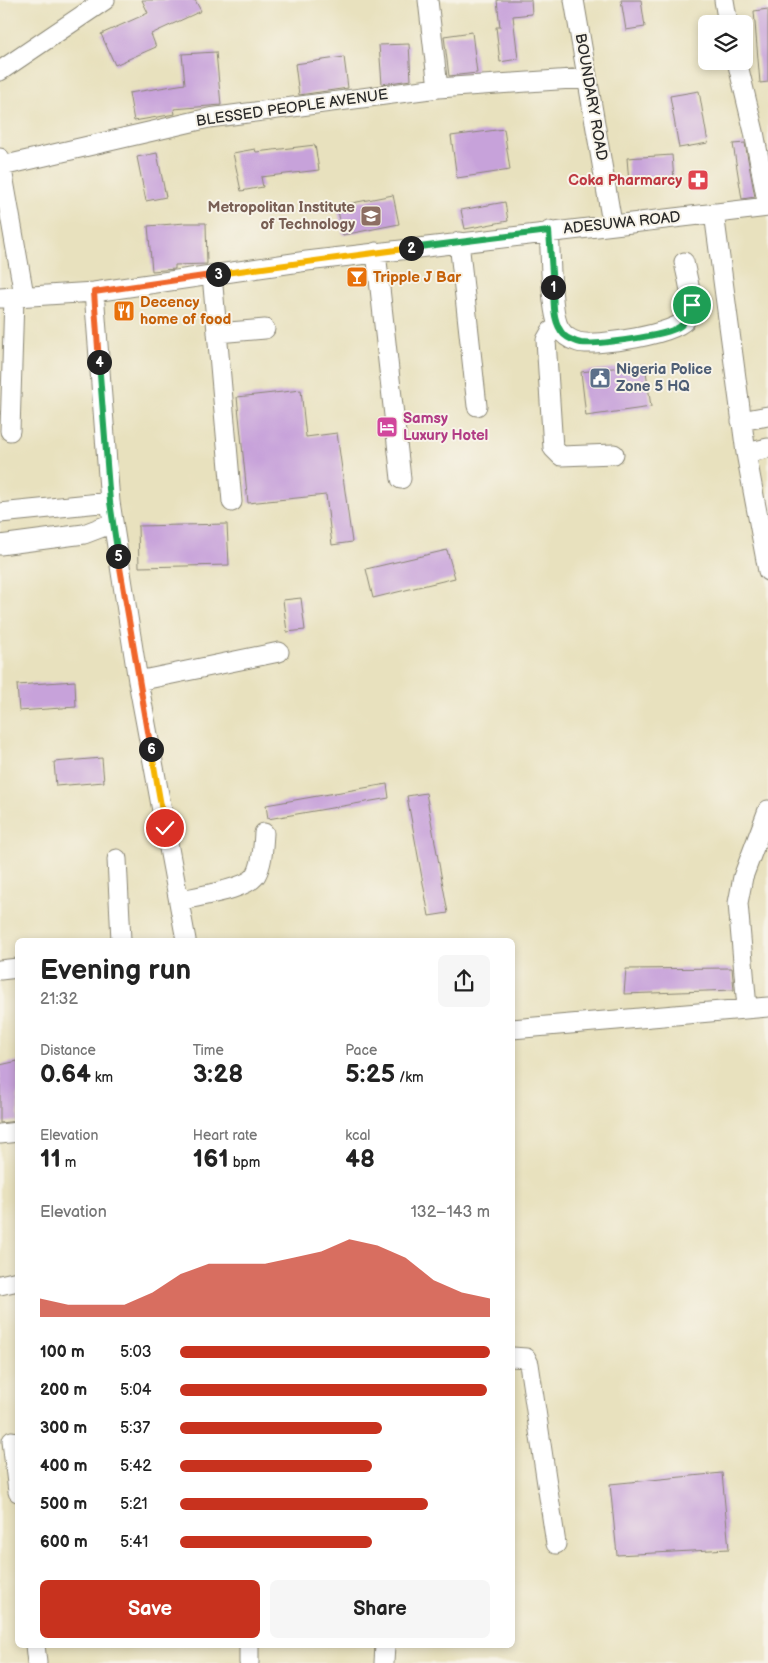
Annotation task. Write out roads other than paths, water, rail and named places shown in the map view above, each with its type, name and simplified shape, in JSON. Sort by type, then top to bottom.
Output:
[{"type":"street","points":[[0,71],[105,0]]},
{"type":"street","points":[[428,0],[438,88]]},
{"type":"street","name":"BOUNDARY ROAD","points":[[574,0],[612,224]]},
{"type":"street","points":[[724,0],[726,15]]},
{"type":"street","points":[[739,70],[754,132],[768,206]]},
{"type":"street","name":"BLESSED PEOPLE AVENUE","points":[[1,162],[209,118],[438,88],[587,78]]},
{"type":"street","points":[[1,162],[12,297],[10,431]]},
{"type":"street","name":"ADESUWA ROAD","points":[[12,297],[94,292],[376,252],[768,206]]},
{"type":"street","points":[[714,213],[741,421],[768,571]]},
{"type":"street","points":[[549,231],[555,319],[558,328],[565,336],[579,342],[595,343],[659,334],[678,328],[687,319],[692,305],[684,262]]},
{"type":"street","points":[[459,242],[477,406]]},
{"type":"street","points":[[376,252],[401,479]]},
{"type":"street","points":[[212,275],[232,502]]},
{"type":"street","points":[[94,292],[110,502],[138,682],[186,938]]},
{"type":"street","points":[[558,328],[551,331],[546,340],[553,448],[561,456],[614,454]]},
{"type":"street","points":[[217,333],[265,329]]},
{"type":"street","points":[[741,421],[768,416]]},
{"type":"street","points":[[746,454],[768,448]]},
{"type":"street","points":[[0,513],[110,502]]},
{"type":"street","points":[[0,545],[84,534],[113,523]]},
{"type":"street","points":[[138,682],[279,652]]},
{"type":"street","points":[[747,1008],[738,903],[743,877],[768,810]]},
{"type":"street","points":[[178,900],[239,886],[255,877],[264,833]]},
{"type":"street","points":[[117,858],[121,938]]},
{"type":"street","points":[[0,970],[15,968]]},
{"type":"street","points":[[515,1029],[768,1007]]},
{"type":"street","points":[[0,1134],[15,1132]]},
{"type":"street","points":[[0,1286],[15,1282]]},
{"type":"street","points":[[515,1358],[526,1358],[529,1364],[556,1544]]},
{"type":"street","points":[[10,1442],[15,1473]]},
{"type":"street","points":[[34,1648],[36,1663]]},
{"type":"street","points":[[249,1648],[249,1663]]},
{"type":"street","points":[[384,1663],[385,1648]]},
{"type":"place","name":"Coka Pharmarcy","points":[[698,180]]},
{"type":"place","name":"Metropolitan Institute of Technology","points":[[371,216]]},
{"type":"place","name":"Tripple J Bar","points":[[357,277]]},
{"type":"place","name":"Decency home of food","points":[[124,311]]},
{"type":"place","name":"Nigeria Police Zone 5 HQ","points":[[600,378]]},
{"type":"place","name":"Samsy Luxury Hotel","points":[[387,427]]}]
